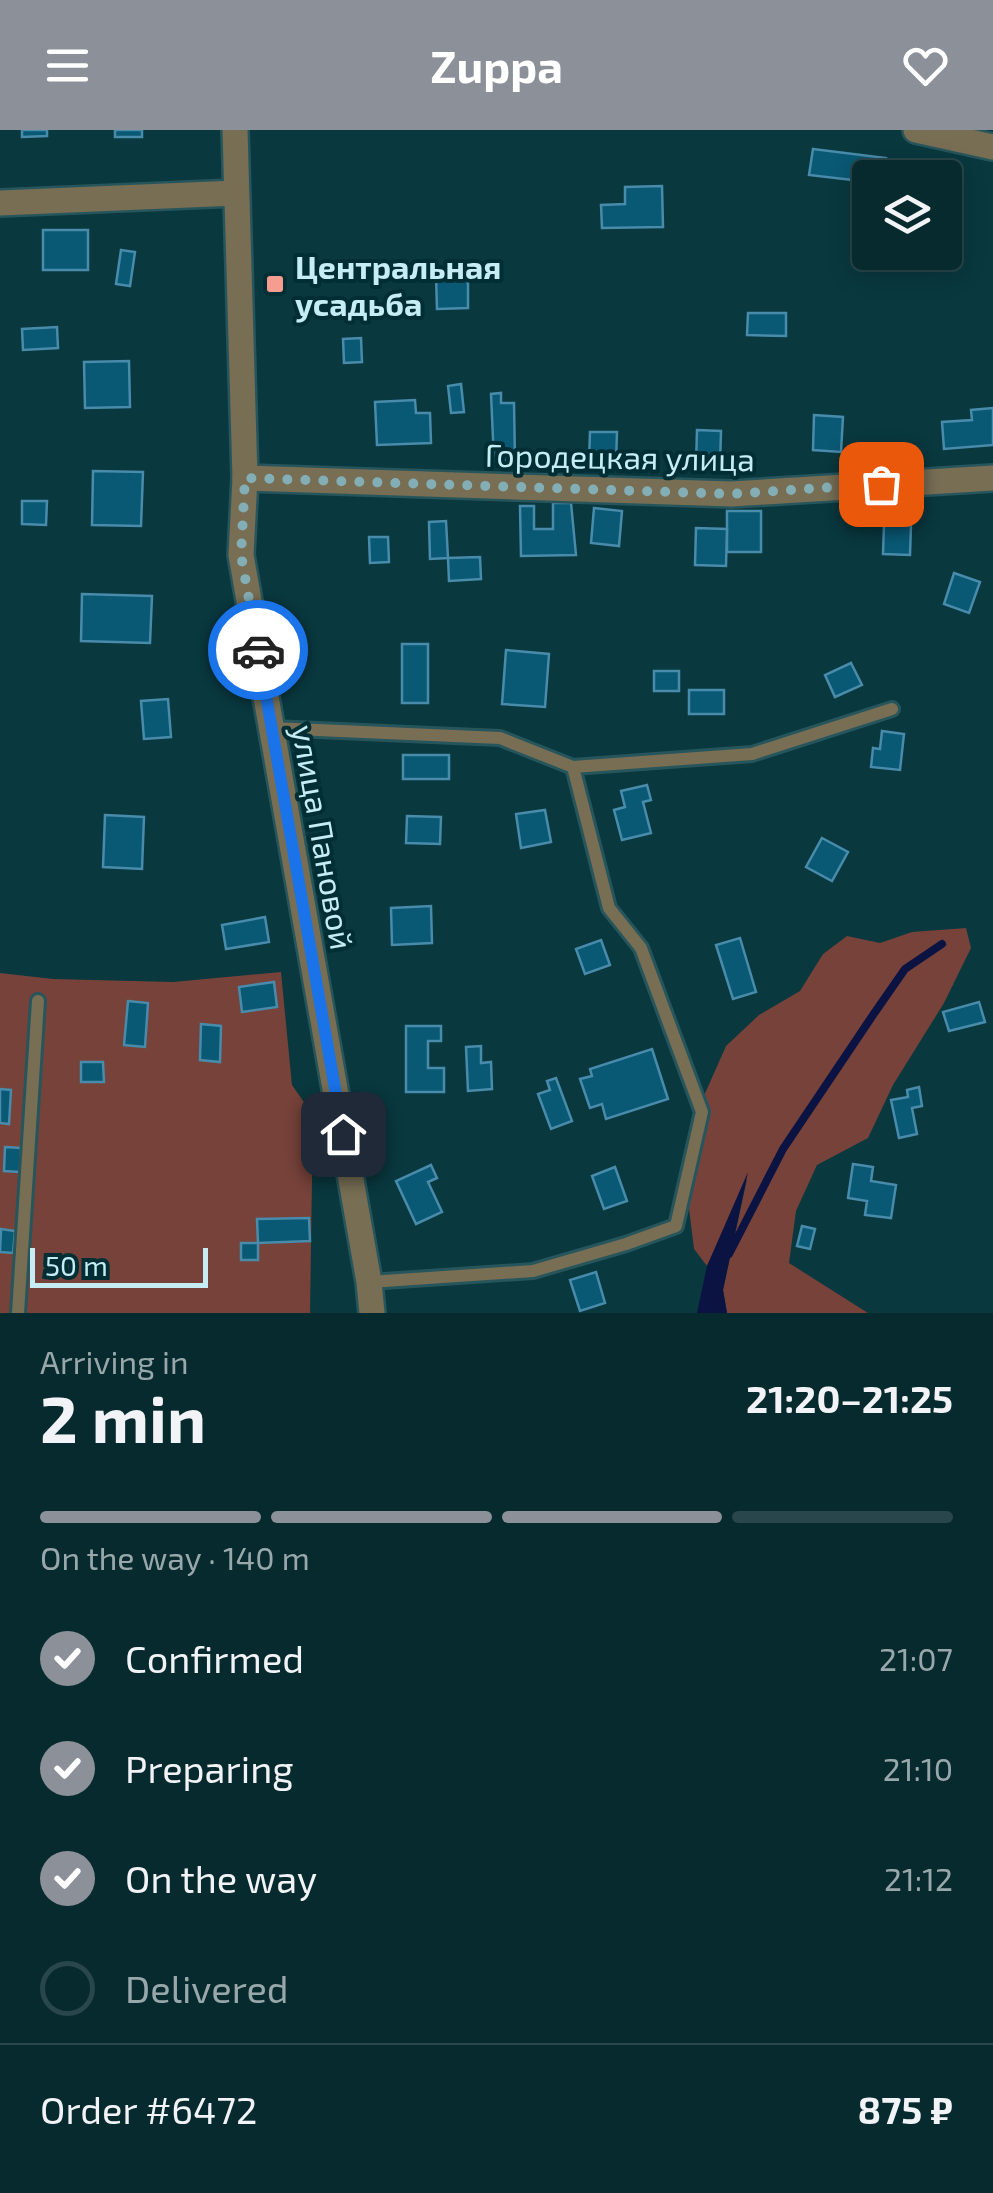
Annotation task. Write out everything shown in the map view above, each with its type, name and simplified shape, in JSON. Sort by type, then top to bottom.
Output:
[{"type":"street","name":"улица Пановой","points":[[235,130],[245,478],[241,555],[372,1313]]},
{"type":"street","points":[[916,130],[993,147]]},
{"type":"street","points":[[0,203],[236,194]]},
{"type":"street","name":"Городецкая улица","points":[[245,478],[731,494],[993,478]]},
{"type":"lane","points":[[272,728],[500,738],[573,767],[752,754],[892,708]]},
{"type":"lane","points":[[369,1282],[533,1271],[676,1226],[702,1112],[641,948],[609,908],[573,767]]},
{"type":"lane","points":[[18,1313],[38,1001]]},
{"type":"shaded area","points":[[966,928],[971,948],[944,1003],[893,1085],[868,1138],[817,1165],[796,1211],[789,1263],[868,1313],[727,1313],[723,1290],[747,1179],[707,1266],[694,1249],[685,1176],[703,1098],[726,1046],[759,1015],[800,991],[823,954],[847,936],[880,943],[912,932]]},
{"type":"shaded area","points":[[281,972],[292,1085],[313,1115],[310,1313],[0,1313],[0,973],[53,979],[173,982]]},
{"type":"shaded area","points":[[748,1172],[723,1290],[727,1313],[697,1313],[707,1266]]},
{"type":"building","points":[[22,130],[47,130],[47,136],[22,137]]},
{"type":"building","points":[[115,130],[142,130],[142,137],[115,137]]},
{"type":"building","points":[[813,149],[886,158],[852,160],[852,180],[809,175]]},
{"type":"building","points":[[662,186],[663,227],[602,228],[601,205],[625,204],[625,187]]},
{"type":"building","points":[[43,230],[88,230],[88,270],[43,270]]},
{"type":"building","points":[[121,250],[135,252],[130,286],[116,284]]},
{"type":"building","points":[[468,275],[468,308],[437,309],[436,276]]},
{"type":"building","points":[[748,313],[786,313],[786,336],[747,335]]},
{"type":"building","points":[[57,327],[58,348],[23,350],[22,329]]},
{"type":"building","points":[[361,338],[362,362],[344,363],[343,339]]},
{"type":"building","points":[[129,361],[130,407],[85,408],[84,362]]},
{"type":"building","points":[[461,384],[464,412],[451,413],[448,386]]},
{"type":"building","points":[[501,393],[501,403],[514,403],[515,461],[494,461],[491,394]]},
{"type":"building","points":[[415,400],[416,413],[430,413],[431,443],[377,445],[375,402]]},
{"type":"building","points":[[993,408],[993,445],[944,449],[942,422],[972,420],[971,410]]},
{"type":"building","points":[[814,415],[843,417],[841,452],[813,450]]},
{"type":"building","points":[[697,430],[721,431],[720,465],[696,464]]},
{"type":"building","points":[[590,432],[617,432],[616,463],[589,462]]},
{"type":"building","points":[[93,471],[143,472],[141,526],[92,525]]},
{"type":"building","points":[[22,501],[47,501],[46,525],[22,524]]},
{"type":"building","points":[[553,503],[571,503],[576,555],[521,556],[520,506],[534,506],[534,529],[553,529]]},
{"type":"building","points":[[594,508],[622,511],[619,546],[591,543]]},
{"type":"building","points":[[727,511],[761,511],[761,552],[727,552]]},
{"type":"building","points":[[446,521],[448,558],[430,559],[429,522]]},
{"type":"building","points":[[884,524],[911,525],[910,555],[883,554]]},
{"type":"building","points":[[696,528],[727,529],[726,566],[695,565]]},
{"type":"building","points":[[369,537],[388,537],[389,562],[370,563]]},
{"type":"building","points":[[480,557],[481,579],[449,581],[448,558]]},
{"type":"building","points":[[954,573],[980,582],[969,613],[944,604]]},
{"type":"building","points":[[82,594],[152,596],[150,643],[81,641]]},
{"type":"building","points":[[402,644],[428,644],[428,703],[402,703]]},
{"type":"building","points":[[506,650],[549,654],[545,707],[502,704]]},
{"type":"building","points":[[851,663],[862,685],[835,697],[825,675]]},
{"type":"building","points":[[654,671],[679,671],[679,691],[654,691]]},
{"type":"building","points":[[689,690],[724,690],[724,714],[689,714]]},
{"type":"building","points":[[168,699],[171,737],[144,739],[141,701]]},
{"type":"building","points":[[882,731],[904,734],[900,770],[871,767],[873,748],[880,749]]},
{"type":"building","points":[[403,755],[449,755],[449,779],[403,779]]},
{"type":"building","points":[[647,785],[651,800],[643,802],[651,833],[622,840],[614,810],[625,807],[621,791]]},
{"type":"building","points":[[545,810],[551,842],[521,848],[516,814]]},
{"type":"building","points":[[105,815],[144,817],[142,869],[103,867]]},
{"type":"building","points":[[407,816],[441,817],[440,844],[406,843]]},
{"type":"building","points":[[822,838],[848,852],[832,881],[806,867]]},
{"type":"building","points":[[431,906],[432,943],[392,945],[391,908]]},
{"type":"building","points":[[265,917],[269,942],[226,949],[222,925]]},
{"type":"building","points":[[740,938],[756,992],[733,999],[716,945]]},
{"type":"building","points":[[601,940],[610,965],[585,974],[576,949]]},
{"type":"building","points":[[274,982],[277,1007],[242,1012],[239,987]]},
{"type":"building","points":[[128,1001],[148,1003],[145,1047],[124,1045]]},
{"type":"building","points":[[979,1002],[985,1022],[949,1031],[943,1012]]},
{"type":"building","points":[[201,1024],[221,1026],[220,1062],[200,1060]]},
{"type":"building","points":[[406,1026],[441,1026],[441,1041],[428,1041],[428,1068],[444,1068],[444,1092],[406,1092]]},
{"type":"building","points":[[481,1046],[481,1063],[491,1062],[492,1089],[468,1091],[466,1047]]},
{"type":"building","points":[[652,1049],[668,1099],[606,1119],[602,1104],[590,1108],[580,1079],[592,1076],[590,1069]]},
{"type":"building","points":[[81,1062],[103,1062],[104,1082],[81,1082]]},
{"type":"building","points":[[556,1078],[572,1121],[551,1129],[538,1094],[550,1090],[547,1081]]},
{"type":"building","points":[[919,1087],[922,1106],[912,1108],[917,1134],[899,1138],[891,1100],[908,1097],[907,1090]]},
{"type":"building","points":[[0,1089],[11,1090],[9,1124],[0,1123]]},
{"type":"building","points":[[5,1147],[21,1148],[20,1172],[4,1171]]},
{"type":"building","points":[[853,1164],[873,1167],[871,1181],[896,1185],[891,1218],[865,1215],[867,1201],[848,1198]]},
{"type":"building","points":[[431,1165],[437,1178],[428,1182],[442,1212],[416,1224],[396,1181]]},
{"type":"building","points":[[615,1167],[627,1201],[604,1209],[592,1176]]},
{"type":"building","points":[[309,1218],[310,1241],[258,1243],[257,1219]]},
{"type":"building","points":[[802,1226],[815,1229],[810,1249],[797,1246]]},
{"type":"building","points":[[1,1229],[15,1231],[13,1253],[0,1252]]},
{"type":"building","points":[[241,1243],[258,1243],[258,1260],[241,1260]]},
{"type":"building","points":[[596,1272],[605,1303],[580,1311],[570,1280]]},
{"type":"waterway","points":[[729,1254],[783,1149],[873,1015],[905,969],[942,944]]},
{"type":"way so far","points":[[258,650],[241,555],[245,478],[731,494],[881,484]]},
{"type":"place","name":"Центральная усадьба","points":[[275,284]]},
{"type":"route","points":[[258,650],[343,1134]]}]
